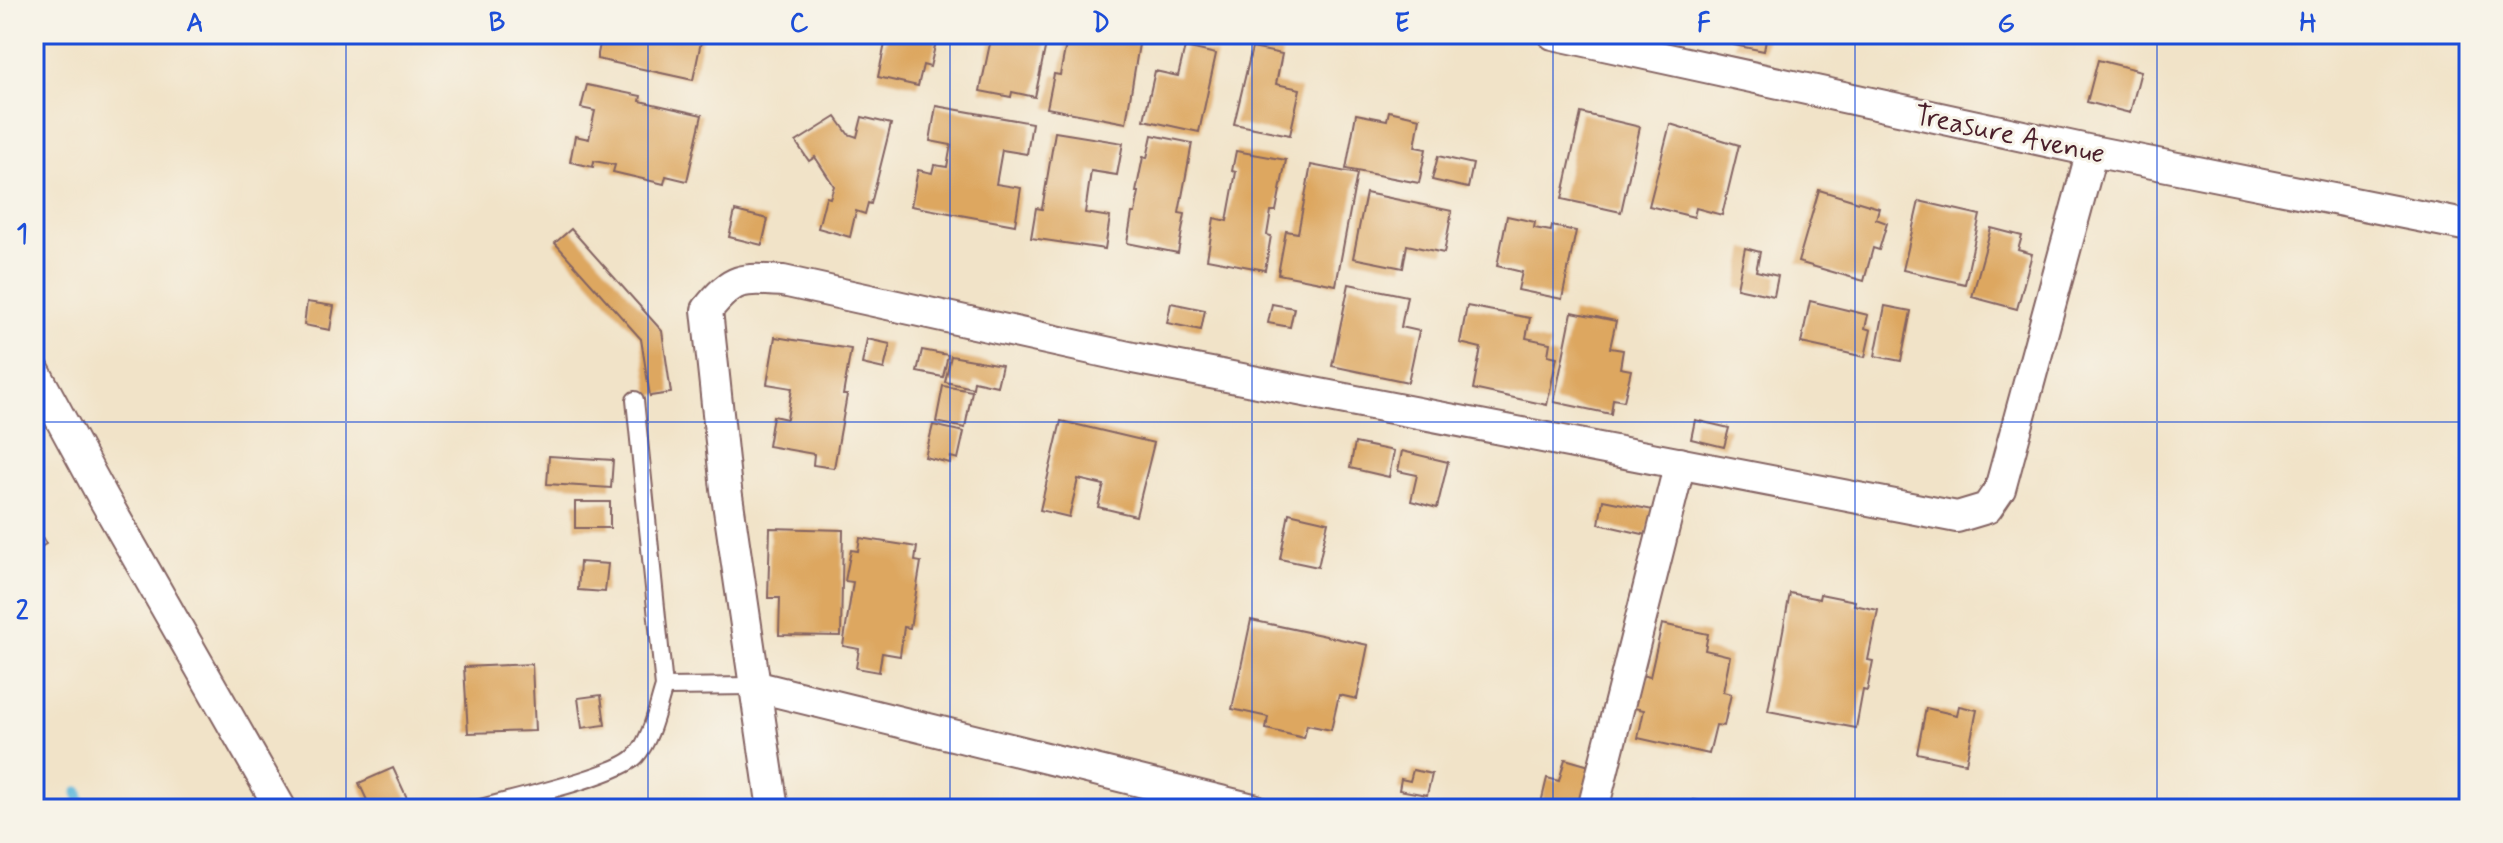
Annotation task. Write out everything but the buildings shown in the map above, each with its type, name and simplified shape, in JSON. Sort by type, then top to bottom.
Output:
[{"type":"street","name":"Treasure Avenue","points":[[1553,34],[2092,151],[2469,226]]},
{"type":"street","points":[[773,809],[726,489],[707,310],[725,287],[752,279],[783,281],[1133,358],[1957,517],[1987,508],[2000,489],[2092,151]]},
{"type":"street","points":[[34,370],[281,809]]},
{"type":"street","points":[[1593,809],[1680,463]]},
{"type":"street","points":[[754,686],[1194,802],[1253,809]]},
{"type":"lane","points":[[477,809],[616,770],[636,756],[649,732],[664,687],[635,400]]},
{"type":"lane","points":[[664,687],[754,686]]},
{"type":"waterway","points":[[78,792],[81,809]]}]
